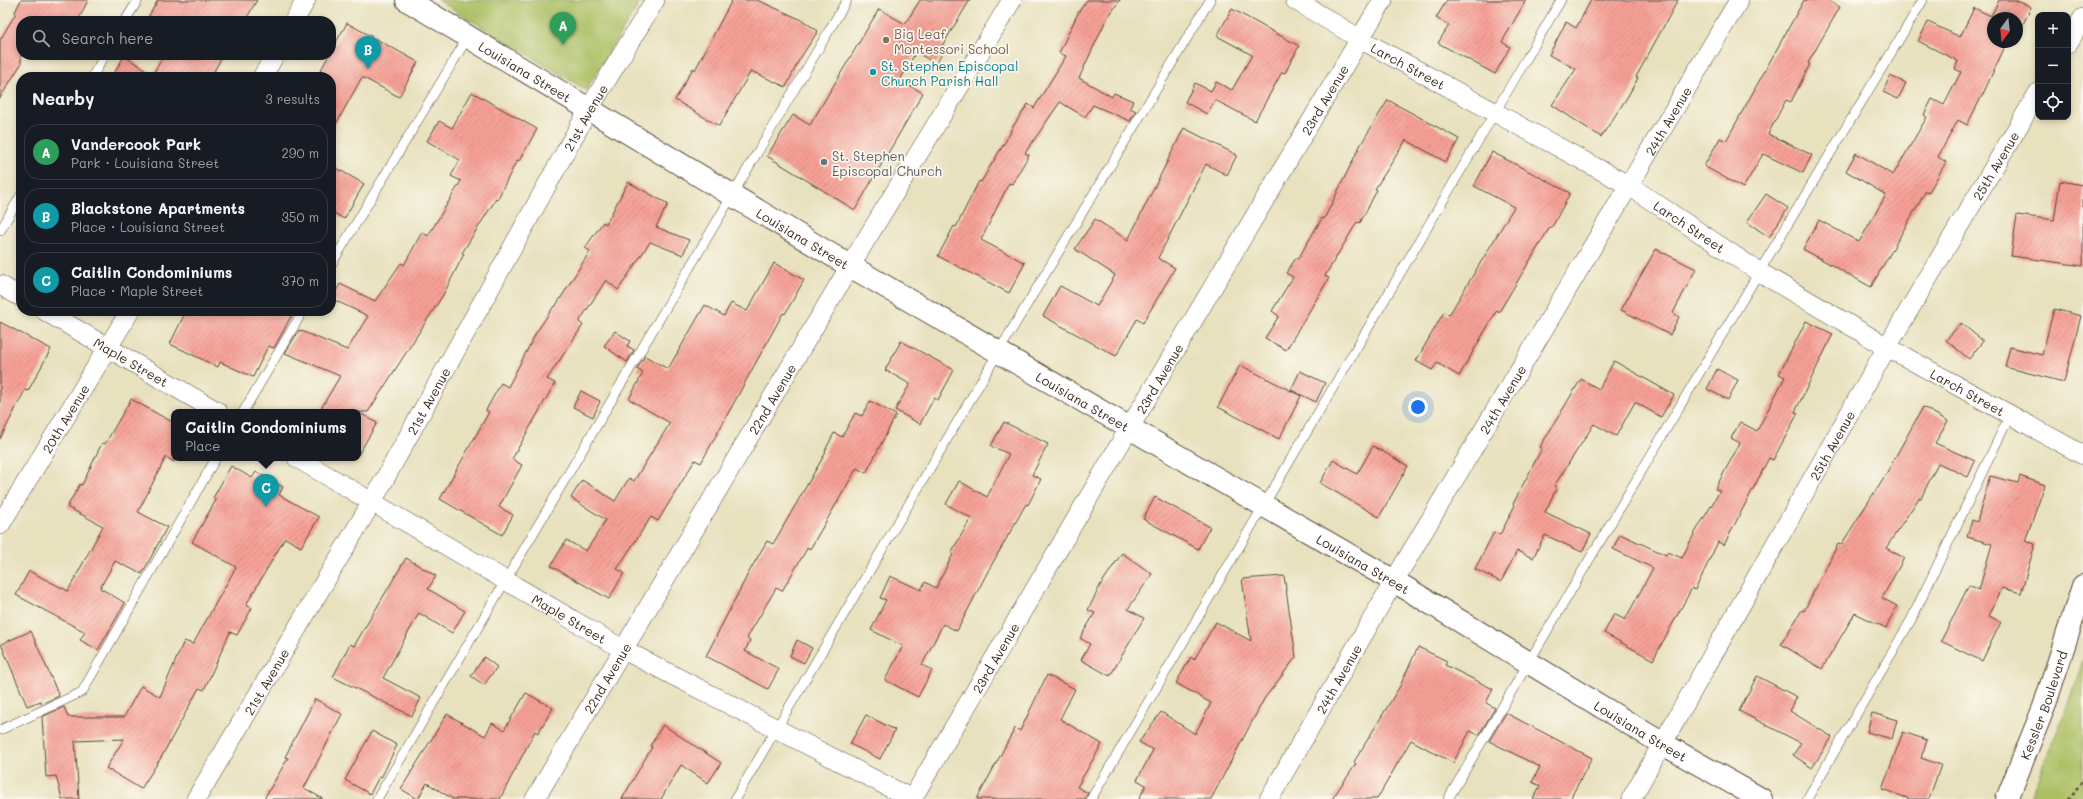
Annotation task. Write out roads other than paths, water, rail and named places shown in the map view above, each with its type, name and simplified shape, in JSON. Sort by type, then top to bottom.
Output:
[{"type":"street","points":[[297,16],[306,0]]},
{"type":"street","name":"Louisiana Street","points":[[407,0],[850,266],[1265,505],[1528,661],[1663,744],[1761,799]]},
{"type":"street","name":"21st Avenue","points":[[196,799],[372,502],[589,109],[655,0]]},
{"type":"street","name":"22nd Avenue","points":[[535,799],[850,266],[1012,0]]},
{"type":"street","name":"Larch Street","points":[[1295,0],[1360,39],[1628,185],[1759,272],[1887,347],[2083,455]]},
{"type":"street","name":"23rd Avenue","points":[[912,799],[1383,0]]},
{"type":"street","name":"24th Avenue","points":[[1269,799],[1394,581],[1739,0]]},
{"type":"street","points":[[2071,38],[2083,18]]},
{"type":"street","points":[[265,72],[272,60]]},
{"type":"street","name":"25th Avenue","points":[[1631,799],[1887,347],[2035,98]]},
{"type":"street","points":[[0,285],[16,294]]},
{"type":"street","name":"Maple Street","points":[[54,316],[213,409]]},
{"type":"street","name":"20th Avenue","points":[[0,525],[127,316]]},
{"type":"street","name":"Maple Street","points":[[302,461],[624,650],[912,799]]},
{"type":"street","name":"Kessler Boulevard","points":[[2007,799],[2044,707],[2083,586]]},
{"type":"lane","points":[[128,16],[138,0]]},
{"type":"lane","points":[[377,799],[847,0]]},
{"type":"lane","points":[[735,799],[999,351],[1210,0]]},
{"type":"lane","points":[[1091,799],[1561,0]]},
{"type":"lane","points":[[1448,799],[1528,661],[1759,272],[1923,0]]},
{"type":"lane","points":[[336,257],[468,36]]},
{"type":"lane","points":[[95,72],[102,60]]},
{"type":"lane","points":[[0,231],[16,204]]},
{"type":"lane","points":[[245,409],[300,316]]},
{"type":"lane","points":[[1807,799],[1911,620],[2010,416]]},
{"type":"lane","points":[[0,730],[82,692],[214,461]]},
{"type":"place","name":"Big Leaf Montessori School","points":[[886,40]]},
{"type":"place","name":"Vandercook Park","points":[[563,45]]},
{"type":"place","name":"Blackstone Apartments","points":[[368,69]]},
{"type":"place","name":"St. Stephen Episcopal Church Parish Hall","points":[[873,72]]},
{"type":"place","name":"St. Stephen Episcopal Church","points":[[824,162]]},
{"type":"place","name":"Caitlin Condominiums","points":[[266,507]]}]
